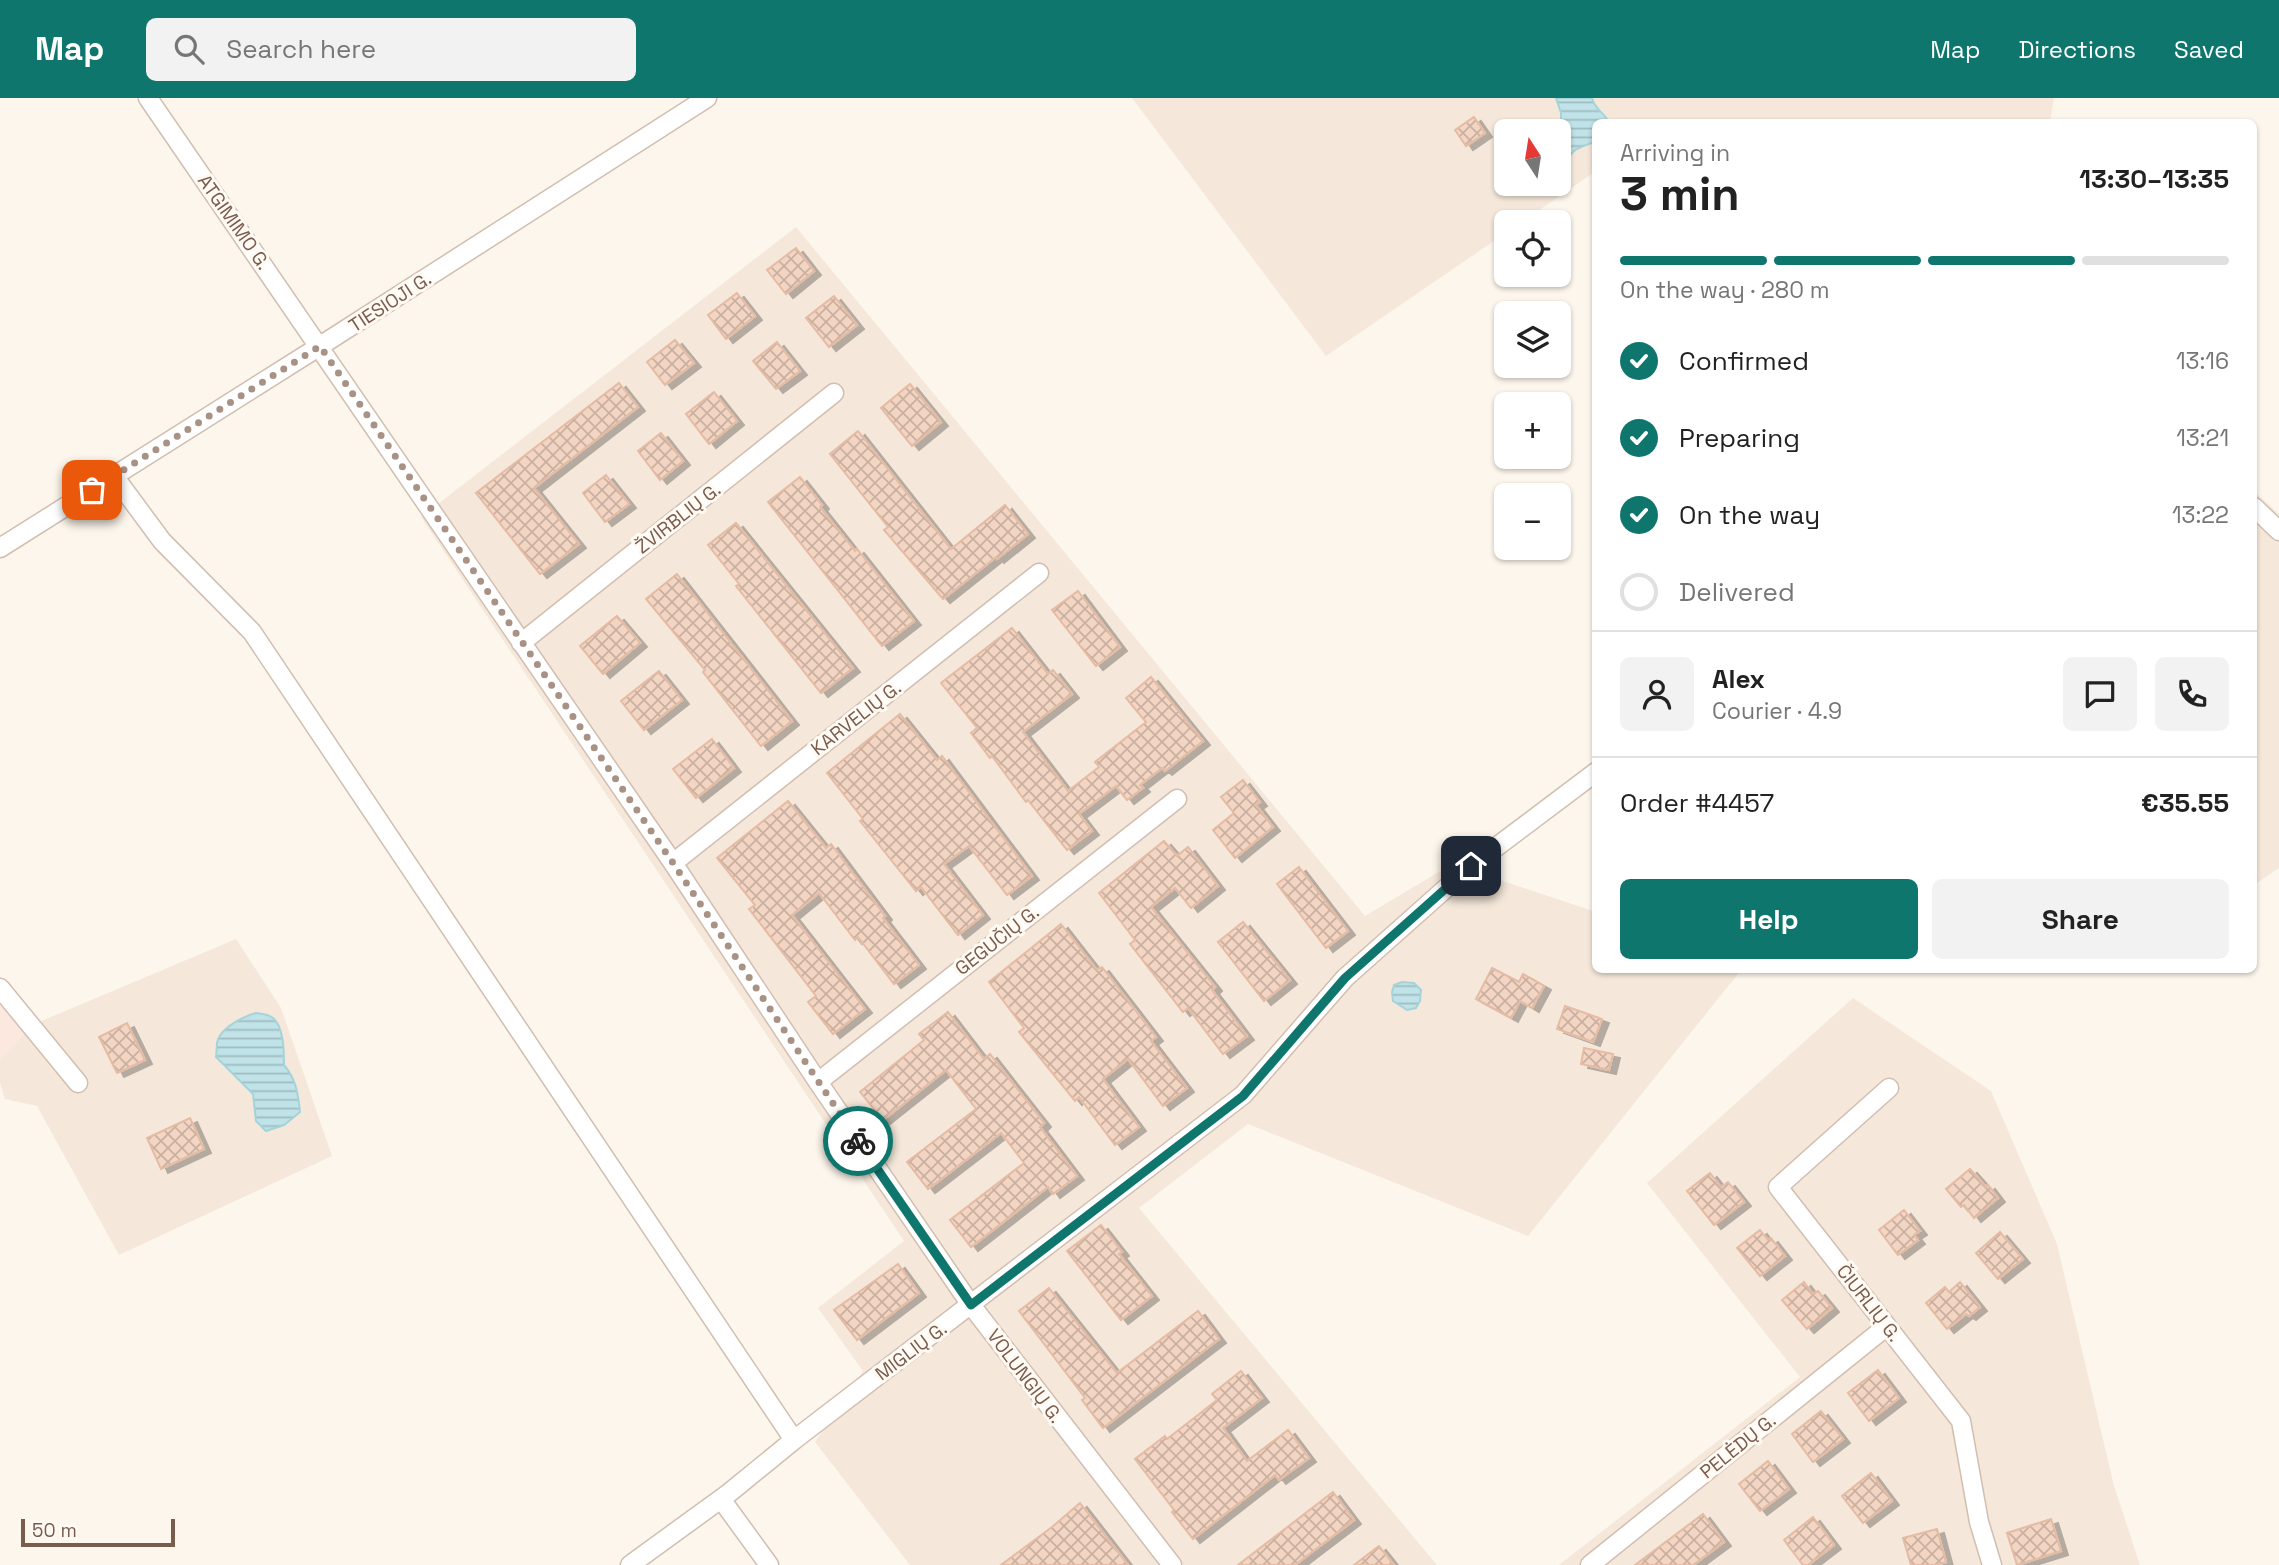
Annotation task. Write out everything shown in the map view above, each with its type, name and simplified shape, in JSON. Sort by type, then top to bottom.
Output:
[{"type":"street","name":"ATGIMIMO G.","points":[[148,98],[320,346]]},
{"type":"street","name":"TIESIOJI G.","points":[[0,548],[707,98]]},
{"type":"street","name":"VOLUNGIŲ G.","points":[[320,346],[971,1305],[1172,1565]]},
{"type":"street","name":"ŽVIRBLIŲ G.","points":[[521,643],[834,393]]},
{"type":"street","points":[[114,475],[162,541],[252,632],[794,1440]]},
{"type":"street","points":[[2257,510],[2279,531]]},
{"type":"street","name":"KARVELIŲ G.","points":[[673,863],[1039,573]]},
{"type":"street","name":"MIGLIŲ G.","points":[[630,1565],[721,1499],[1243,1096],[1345,978],[1471,866],[1592,775]]},
{"type":"street","name":"GEGUČIŲ G.","points":[[818,1082],[1177,799]]},
{"type":"street","points":[[0,988],[78,1083]]},
{"type":"street","name":"ČIURLIŲ G.","points":[[1889,1088],[1777,1187],[1961,1421],[1979,1522],[1992,1565]]},
{"type":"street","name":"PELĖDŲ G.","points":[[1590,1565],[1887,1326]]},
{"type":"street","points":[[721,1499],[769,1565]]},
{"type":"shaded area","points":[[1132,98],[2054,98],[2050,119],[1592,119],[1592,174],[1572,188],[1572,119],[1494,119],[1494,196],[1560,196],[1539,210],[1494,210],[1494,241],[1326,356]]},
{"type":"shaded area","points":[[796,227],[1365,916],[1452,864],[1592,911],[1592,973],[1739,973],[1528,1236],[1248,1124],[1139,1208],[1437,1565],[910,1565],[815,1442],[863,1371],[818,1308],[904,1241],[421,517]]},
{"type":"shaded area","points":[[2257,494],[2279,514],[2279,868],[2257,883]]},
{"type":"shaded area","points":[[236,939],[281,1008],[332,1156],[119,1255],[37,1106],[5,1099],[0,1083],[0,1059],[32,1025]]},
{"type":"shaded area","points":[[0,980],[32,1025],[0,1059]]},
{"type":"shaded area","points":[[1853,998],[1991,1091],[2057,1244],[2114,1486],[2140,1565],[1559,1565],[1800,1377],[1647,1183]]},
{"type":"water","points":[[1556,98],[1592,98],[1607,119],[1592,119],[1592,143],[1572,154],[1572,119],[1561,119]]},
{"type":"water","points":[[1402,982],[1414,983],[1421,990],[1416,1008],[1407,1010],[1393,1001],[1394,985]]},
{"type":"water","points":[[256,1013],[265,1014],[277,1022],[283,1040],[284,1065],[296,1087],[300,1112],[284,1125],[266,1131],[256,1121],[253,1094],[216,1057],[218,1039],[224,1030],[240,1019]]},
{"type":"building","points":[[1474,117],[1485,133],[1466,146],[1455,130]]},
{"type":"building","points":[[796,248],[814,271],[786,294],[767,270]]},
{"type":"building","points":[[737,293],[755,316],[726,339],[708,315]]},
{"type":"building","points":[[834,296],[857,325],[829,347],[806,318]]},
{"type":"building","points":[[675,340],[694,363],[665,385],[647,362]]},
{"type":"building","points":[[777,342],[800,371],[776,389],[753,361]]},
{"type":"building","points":[[619,383],[638,407],[534,488],[579,544],[540,574],[476,493]]},
{"type":"building","points":[[910,384],[941,422],[912,446],[881,408]]},
{"type":"building","points":[[714,392],[737,421],[709,444],[686,414]]},
{"type":"building","points":[[858,431],[951,549],[1005,505],[1028,534],[943,599],[884,530],[888,527],[830,454]]},
{"type":"building","points":[[661,433],[683,461],[660,480],[638,451]]},
{"type":"building","points":[[606,475],[629,504],[605,522],[583,493]]},
{"type":"building","points":[[800,477],[822,505],[820,507],[914,621],[882,646],[768,502]]},
{"type":"building","points":[[736,523],[853,668],[821,693],[736,586],[739,584],[708,545]]},
{"type":"building","points":[[677,574],[792,721],[761,746],[703,672],[705,670],[646,599]]},
{"type":"building","points":[[1078,591],[1120,647],[1096,666],[1052,610]]},
{"type":"building","points":[[617,616],[640,643],[603,674],[580,646]]},
{"type":"building","points":[[1012,628],[1048,674],[1053,670],[1072,694],[1023,732],[1068,791],[1099,767],[1095,762],[1146,722],[1126,698],[1151,677],[1203,741],[1165,771],[1162,768],[1140,785],[1143,788],[1127,800],[1116,786],[1079,814],[1092,831],[1067,850],[971,733],[977,728],[941,683]]},
{"type":"building","points":[[659,671],[682,700],[644,730],[621,701]]},
{"type":"building","points":[[900,714],[937,760],[942,756],[1032,876],[1007,895],[969,846],[944,864],[983,915],[958,935],[921,887],[916,891],[860,821],[863,819],[827,773]]},
{"type":"building","points":[[712,739],[734,768],[696,798],[673,769]]},
{"type":"building","points":[[1243,780],[1260,802],[1256,805],[1273,827],[1235,858],[1213,830],[1234,813],[1221,797]]},
{"type":"building","points":[[788,801],[826,848],[831,844],[919,965],[894,984],[858,937],[855,940],[819,893],[792,915],[865,1009],[833,1034],[808,1002],[816,996],[749,909],[755,905],[717,858]]},
{"type":"building","points":[[1164,841],[1177,856],[1188,847],[1218,886],[1191,908],[1175,888],[1151,907],[1215,987],[1212,990],[1247,1036],[1223,1054],[1188,1008],[1183,1012],[1130,944],[1135,940],[1099,893]]},
{"type":"building","points":[[1299,867],[1348,931],[1326,948],[1277,884]]},
{"type":"building","points":[[1243,922],[1290,980],[1264,1001],[1218,942]]},
{"type":"building","points":[[1061,924],[1097,970],[1102,967],[1156,1037],[1151,1041],[1187,1088],[1163,1106],[1128,1059],[1103,1079],[1139,1127],[1115,1145],[1079,1097],[1075,1101],[1019,1032],[1024,1028],[989,982]]},
{"type":"building","points":[[1492,968],[1519,982],[1523,974],[1544,986],[1532,1008],[1520,1001],[1511,1018],[1476,999]]},
{"type":"building","points":[[1565,1006],[1602,1019],[1593,1042],[1557,1029]]},
{"type":"building","points":[[948,1012],[984,1059],[990,1054],[1044,1123],[1040,1127],[1077,1176],[1053,1194],[1048,1187],[971,1247],[950,1220],[1024,1163],[1001,1133],[928,1189],[907,1162],[976,1109],[946,1070],[883,1120],[860,1092],[924,1040],[919,1034]]},
{"type":"building","points":[[127,1023],[145,1060],[117,1073],[99,1037]]},
{"type":"building","points":[[1584,1048],[1613,1054],[1609,1070],[1581,1064]]},
{"type":"building","points":[[190,1118],[204,1149],[161,1169],[147,1138]]},
{"type":"building","points":[[1970,1169],[1998,1198],[1974,1218],[1946,1189]]},
{"type":"building","points":[[1710,1173],[1721,1187],[1728,1182],[1744,1202],[1714,1225],[1687,1191]]},
{"type":"building","points":[[1904,1210],[1920,1231],[1914,1235],[1918,1240],[1898,1255],[1879,1230]]},
{"type":"building","points":[[1101,1225],[1122,1252],[1119,1254],[1152,1296],[1121,1320],[1067,1251]]},
{"type":"building","points":[[1760,1230],[1768,1240],[1771,1238],[1785,1256],[1760,1276],[1737,1248]]},
{"type":"building","points":[[2000,1232],[2023,1259],[1998,1279],[1976,1253]]},
{"type":"building","points":[[898,1264],[919,1293],[857,1340],[834,1310]]},
{"type":"building","points":[[1804,1282],[1813,1294],[1818,1291],[1832,1308],[1807,1329],[1782,1300]]},
{"type":"building","points":[[1960,1282],[1980,1307],[1947,1329],[1926,1303],[1945,1287],[1949,1292]]},
{"type":"building","points":[[1049,1288],[1117,1373],[1198,1311],[1219,1339],[1103,1428],[1082,1400],[1085,1398],[1019,1311]]},
{"type":"building","points":[[1878,1370],[1899,1398],[1869,1421],[1848,1393]]},
{"type":"building","points":[[1241,1371],[1262,1398],[1223,1428],[1247,1461],[1288,1430],[1309,1458],[1279,1480],[1275,1475],[1193,1539],[1135,1459],[1165,1436],[1167,1439],[1217,1400],[1212,1394]]},
{"type":"building","points":[[1821,1411],[1843,1439],[1813,1462],[1792,1434]]},
{"type":"building","points":[[1768,1461],[1789,1489],[1760,1511],[1739,1484]]},
{"type":"building","points":[[1871,1473],[1892,1501],[1863,1523],[1842,1496]]},
{"type":"building","points":[[1333,1492],[1354,1520],[1295,1565],[1238,1565]]},
{"type":"building","points":[[1080,1503],[1128,1565],[1001,1565],[1052,1527]]},
{"type":"building","points":[[1703,1514],[1724,1542],[1693,1565],[1635,1565]]},
{"type":"building","points":[[1813,1517],[1834,1545],[1808,1565],[1803,1565],[1784,1540]]},
{"type":"building","points":[[2051,1519],[2061,1551],[2017,1565],[2007,1533]]},
{"type":"building","points":[[1937,1529],[1946,1562],[1936,1565],[1911,1565],[1903,1538]]},
{"type":"building","points":[[1379,1546],[1394,1565],[1354,1565]]},
{"type":"way so far","points":[[92,490],[320,346],[673,863],[858,1141]]},
{"type":"route","points":[[858,1141],[971,1305],[1243,1096],[1345,978],[1471,866]]}]
